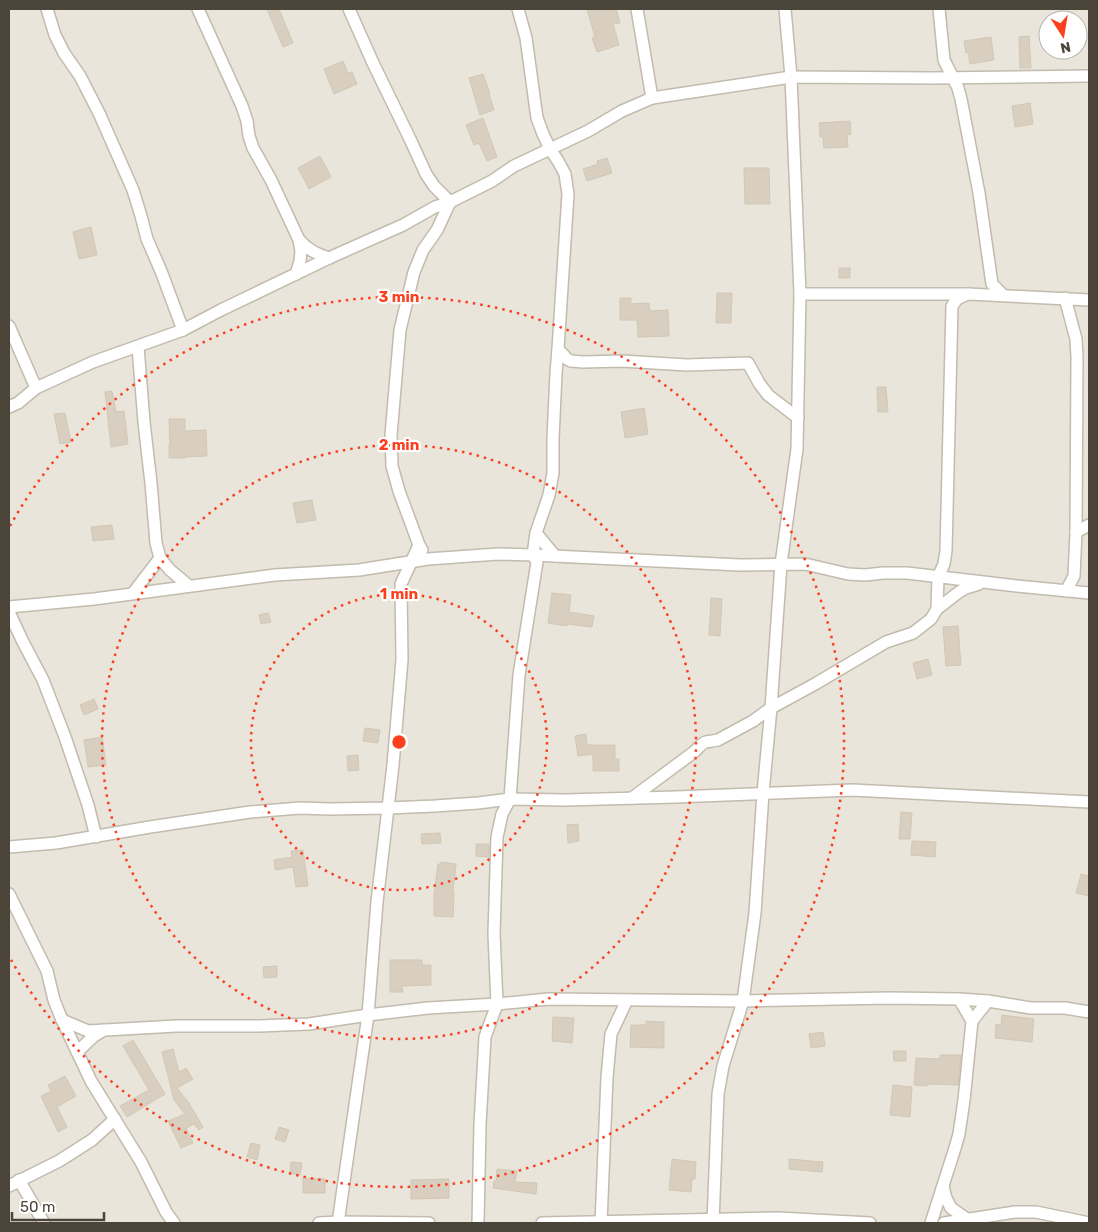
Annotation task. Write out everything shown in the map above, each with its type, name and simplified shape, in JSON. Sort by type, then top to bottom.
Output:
[{"type":"street","points":[[46,9],[55,35],[64,53],[80,76],[99,113],[133,190],[147,239],[183,330]]},
{"type":"street","points":[[198,9],[242,106],[253,148],[271,180],[299,240],[301,251],[296,274]]},
{"type":"street","points":[[349,9],[373,64],[426,174],[434,186],[450,202]]},
{"type":"street","points":[[478,1223],[480,1124],[485,1037],[497,1004],[494,934],[497,837],[502,814],[510,799],[519,675],[537,562],[533,555],[536,533],[549,495],[553,473],[556,373],[568,194],[565,174],[543,134],[537,118],[526,38],[518,9]]},
{"type":"street","points":[[637,9],[652,98]]},
{"type":"street","points":[[713,1222],[718,1094],[723,1066],[743,1001],[755,913],[782,564],[797,449],[800,294],[791,77],[785,9]]},
{"type":"street","points":[[939,9],[944,60],[958,88],[965,118],[979,193],[992,284],[1003,295]]},
{"type":"street","points":[[932,78],[944,60]]},
{"type":"street","points":[[9,407],[18,403],[36,388],[93,362],[183,330],[329,258],[403,225],[435,206],[450,202],[492,181],[514,166],[588,131],[622,111],[652,98],[791,77],[953,78],[1089,76]]},
{"type":"street","points":[[428,559],[419,545],[399,490],[392,466],[391,435],[400,330],[414,272],[423,250],[437,230],[450,202]]},
{"type":"street","points":[[299,240],[315,253],[329,258]]},
{"type":"street","points":[[985,294],[992,284]]},
{"type":"street","points":[[800,294],[985,294],[1089,300]]},
{"type":"street","points":[[938,609],[938,577],[944,564],[946,551],[952,306],[957,299],[968,294]]},
{"type":"street","points":[[1065,298],[1076,339],[1076,532],[1074,576],[1066,591]]},
{"type":"street","points":[[9,326],[36,388]]},
{"type":"street","points":[[138,347],[144,422],[152,482],[156,544],[160,558],[170,570],[189,586]]},
{"type":"street","points":[[558,350],[571,361],[583,362],[622,361],[687,365],[748,363],[768,396],[798,418]]},
{"type":"street","points":[[1076,532],[1089,525]]},
{"type":"street","points":[[536,533],[555,556]]},
{"type":"street","points":[[338,1222],[368,1014],[377,902],[394,764],[402,660],[401,584],[419,545]]},
{"type":"street","points":[[9,606],[94,599],[275,575],[359,570],[428,559],[498,554],[740,565],[805,564],[848,574],[907,573],[1088,593]]},
{"type":"street","points":[[132,593],[160,558]]},
{"type":"street","points":[[391,566],[401,584]]},
{"type":"street","points":[[1074,576],[1088,593]]},
{"type":"street","points":[[632,798],[702,744],[713,742],[753,721],[771,708],[886,642],[913,633],[931,619],[938,609],[963,589],[986,583]]},
{"type":"street","points":[[9,612],[43,680],[88,805],[96,837]]},
{"type":"street","points":[[9,847],[56,843],[250,812],[300,808],[388,808],[469,804],[510,799],[565,800],[852,790],[1089,802]]},
{"type":"street","points":[[9,894],[47,971],[54,1000],[91,1081],[141,1162],[166,1212],[174,1223]]},
{"type":"street","points":[[959,999],[972,1021]]},
{"type":"street","points":[[62,1020],[88,1031],[176,1026],[309,1024],[368,1014],[548,1000],[959,999],[988,1001],[1031,1008],[1065,1008],[1089,1012]]},
{"type":"street","points":[[602,1222],[607,1077],[612,1034],[627,1000]]},
{"type":"street","points":[[931,1223],[958,1134],[964,1100],[972,1021],[988,1001]]},
{"type":"street","points":[[77,1052],[94,1036],[105,1030]]},
{"type":"street","points":[[44,1223],[14,1183],[59,1161],[92,1140],[115,1119]]},
{"type":"street","points":[[943,1186],[951,1208],[967,1219]]},
{"type":"street","points":[[166,1212],[185,1223]]},
{"type":"street","points":[[944,1223],[1015,1212],[1036,1212],[1089,1223]]},
{"type":"street","points":[[542,1223],[713,1222],[778,1218],[870,1223]]},
{"type":"street","points":[[319,1223],[429,1223]]},
{"type":"shaded area","points":[[9,9],[1089,9],[1089,1223],[9,1223]]},
{"type":"building","points":[[267,9],[279,9],[293,43],[283,47]]},
{"type":"building","points":[[587,9],[616,9],[620,23],[613,24],[619,45],[597,52],[592,38],[595,37]]},
{"type":"building","points":[[1029,36],[1031,68],[1020,68],[1019,37]]},
{"type":"building","points":[[991,37],[994,60],[970,64],[964,41]]},
{"type":"building","points":[[343,61],[348,73],[352,72],[357,84],[334,94],[324,69]]},
{"type":"building","points":[[483,74],[494,110],[480,115],[469,78]]},
{"type":"building","points":[[1030,103],[1033,124],[1015,127],[1012,106]]},
{"type":"building","points":[[483,118],[497,157],[487,161],[479,143],[474,145],[466,125]]},
{"type":"building","points":[[850,121],[851,134],[847,135],[848,147],[824,148],[823,137],[820,137],[819,123]]},
{"type":"building","points":[[320,156],[331,177],[309,189],[298,168]]},
{"type":"building","points":[[607,158],[612,173],[587,181],[583,169],[598,164],[597,161]]},
{"type":"building","points":[[744,168],[769,168],[770,204],[745,204]]},
{"type":"building","points":[[91,227],[97,255],[79,259],[73,232]]},
{"type":"building","points":[[839,268],[850,268],[850,278],[839,278]]},
{"type":"building","points":[[717,293],[732,293],[731,323],[716,323]]},
{"type":"building","points":[[620,298],[631,298],[631,304],[649,303],[650,311],[668,310],[669,336],[638,337],[637,320],[620,320]]},
{"type":"building","points":[[877,387],[886,387],[888,412],[878,412]]},
{"type":"building","points":[[112,391],[116,412],[124,411],[128,444],[111,447],[105,392]]},
{"type":"building","points":[[644,408],[648,434],[625,438],[621,412]]},
{"type":"building","points":[[65,413],[71,442],[60,444],[54,414]]},
{"type":"building","points":[[169,419],[185,419],[185,431],[206,430],[207,456],[169,458]]},
{"type":"building","points":[[312,500],[316,520],[297,523],[293,503]]},
{"type":"building","points":[[112,525],[114,539],[93,541],[91,527]]},
{"type":"building","points":[[552,593],[571,595],[569,612],[594,616],[592,627],[548,623]]},
{"type":"building","points":[[711,598],[722,599],[720,636],[709,635]]},
{"type":"building","points":[[268,613],[271,622],[261,624],[259,615]]},
{"type":"building","points":[[958,626],[961,665],[946,666],[943,627]]},
{"type":"building","points":[[928,659],[932,675],[917,679],[913,663]]},
{"type":"building","points":[[94,699],[98,709],[84,715],[80,705]]},
{"type":"building","points":[[365,728],[380,730],[378,743],[363,741]]},
{"type":"building","points":[[586,734],[587,745],[615,745],[615,759],[619,759],[619,771],[593,771],[593,754],[578,756],[575,736]]},
{"type":"building","points":[[102,737],[106,765],[88,767],[84,740]]},
{"type":"building","points":[[358,755],[359,770],[348,771],[347,756]]},
{"type":"building","points":[[901,812],[912,813],[910,839],[899,839]]},
{"type":"building","points":[[578,824],[579,841],[568,843],[567,825]]},
{"type":"building","points":[[440,833],[441,843],[422,844],[421,834]]},
{"type":"building","points":[[912,841],[936,842],[935,857],[911,855]]},
{"type":"building","points":[[476,844],[489,844],[489,857],[476,856]]},
{"type":"building","points":[[303,850],[308,886],[296,887],[293,867],[275,870],[274,860],[292,857],[291,851]]},
{"type":"building","points":[[441,862],[456,864],[453,917],[434,916],[434,894],[438,864]]},
{"type":"building","points":[[1081,874],[1089,876],[1089,896],[1076,893]]},
{"type":"building","points":[[390,960],[422,960],[422,965],[431,965],[431,985],[402,986],[403,992],[390,992]]},
{"type":"building","points":[[277,966],[277,977],[264,978],[263,967]]},
{"type":"building","points":[[1002,1015],[1034,1019],[1032,1042],[995,1038],[996,1024],[1001,1025]]},
{"type":"building","points":[[553,1017],[574,1018],[572,1043],[552,1041]]},
{"type":"building","points":[[646,1021],[664,1022],[664,1048],[630,1047],[631,1025],[646,1025]]},
{"type":"building","points":[[823,1032],[825,1046],[811,1048],[809,1034]]},
{"type":"building","points":[[133,1040],[165,1094],[127,1117],[120,1106],[149,1090],[123,1046]]},
{"type":"building","points":[[173,1049],[179,1072],[186,1068],[193,1079],[177,1088],[189,1103],[203,1127],[199,1130],[194,1124],[186,1128],[193,1143],[181,1148],[168,1121],[185,1114],[174,1100],[162,1052]]},
{"type":"building","points":[[893,1051],[906,1051],[906,1061],[894,1061]]},
{"type":"building","points":[[940,1055],[961,1055],[958,1085],[914,1085],[916,1058],[940,1059]]},
{"type":"building","points":[[65,1076],[76,1096],[57,1107],[67,1127],[58,1132],[41,1096],[51,1091],[48,1085]]},
{"type":"building","points":[[893,1085],[912,1087],[910,1117],[890,1115]]},
{"type":"building","points":[[279,1127],[289,1130],[285,1142],[275,1139]]},
{"type":"building","points":[[251,1143],[260,1145],[257,1160],[247,1157]]},
{"type":"building","points":[[672,1159],[696,1162],[695,1179],[692,1179],[691,1192],[669,1190]]},
{"type":"building","points":[[789,1159],[823,1162],[822,1172],[789,1169]]},
{"type":"building","points":[[291,1162],[302,1163],[300,1175],[290,1173]]},
{"type":"building","points":[[497,1169],[517,1171],[515,1182],[537,1183],[536,1194],[493,1188]]},
{"type":"building","points":[[303,1178],[325,1179],[325,1193],[303,1193]]},
{"type":"building","points":[[449,1179],[449,1198],[411,1199],[411,1180]]}]
